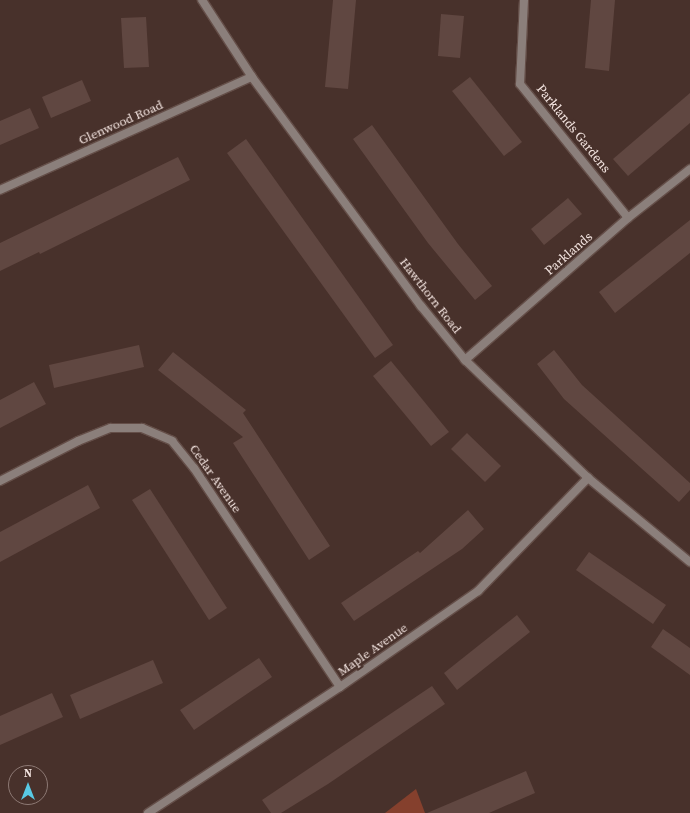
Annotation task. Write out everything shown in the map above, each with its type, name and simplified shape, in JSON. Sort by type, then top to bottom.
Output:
[{"type":"street","name":"Hawthorn Road","points":[[202,0],[252,77],[421,306],[465,360],[588,478],[690,562]]},
{"type":"street","name":"Parklands Gardens","points":[[524,0],[520,84],[628,218]]},
{"type":"street","name":"Glenwood Road","points":[[0,190],[252,77]]},
{"type":"street","name":"Parklands","points":[[465,360],[628,218],[690,169]]},
{"type":"street","name":"Cedar Avenue","points":[[0,481],[78,440],[111,428],[142,428],[172,441],[194,468],[340,687]]},
{"type":"street","name":"Maple Avenue","points":[[148,813],[340,687],[478,591],[588,478]]},
{"type":"shaded area","points":[[416,789],[425,813],[385,813]]},
{"type":"building","points":[[333,0],[356,0],[348,89],[325,87]]},
{"type":"building","points":[[591,0],[615,0],[609,71],[585,68]]},
{"type":"building","points":[[441,14],[464,16],[460,58],[438,56]]},
{"type":"building","points":[[146,17],[149,67],[124,68],[121,18]]},
{"type":"building","points":[[470,77],[522,142],[504,156],[452,91]]},
{"type":"building","points":[[82,80],[91,101],[51,118],[42,97]]},
{"type":"building","points":[[690,93],[690,123],[628,176],[613,159]]},
{"type":"building","points":[[30,108],[39,128],[0,145],[0,121]]},
{"type":"building","points":[[372,125],[458,244],[492,286],[475,300],[428,243],[353,139]]},
{"type":"building","points":[[246,139],[393,345],[375,358],[227,153]]},
{"type":"building","points":[[178,157],[190,180],[40,254],[39,252],[0,271],[0,243]]},
{"type":"building","points":[[568,198],[582,214],[544,245],[531,229]]},
{"type":"building","points":[[690,220],[690,253],[615,313],[599,292]]},
{"type":"building","points":[[139,345],[144,367],[54,388],[49,365]]},
{"type":"building","points":[[554,350],[582,385],[690,483],[690,490],[679,502],[564,399],[537,364]]},
{"type":"building","points":[[173,352],[246,410],[243,413],[330,546],[309,560],[233,443],[243,437],[158,370]]},
{"type":"building","points":[[391,361],[449,432],[431,446],[373,376]]},
{"type":"building","points":[[34,382],[46,404],[0,428],[0,400]]},
{"type":"building","points":[[467,433],[501,466],[485,482],[451,449]]},
{"type":"building","points":[[88,485],[100,508],[0,562],[0,532]]},
{"type":"building","points":[[150,489],[227,608],[209,620],[132,500]]},
{"type":"building","points":[[468,510],[484,529],[462,549],[354,621],[341,603],[418,551],[420,553]]},
{"type":"building","points":[[589,552],[666,605],[653,624],[576,570]]},
{"type":"building","points":[[517,615],[530,632],[457,690],[444,673]]},
{"type":"building","points":[[663,629],[690,648],[690,675],[651,647]]},
{"type":"building","points":[[259,658],[272,677],[194,730],[180,710]]},
{"type":"building","points":[[153,660],[163,683],[80,719],[70,695]]},
{"type":"building","points":[[432,686],[445,704],[328,784],[281,813],[271,813],[262,800]]},
{"type":"building","points":[[52,693],[63,717],[0,745],[0,716]]},
{"type":"building","points":[[526,771],[535,793],[489,813],[427,813]]}]
